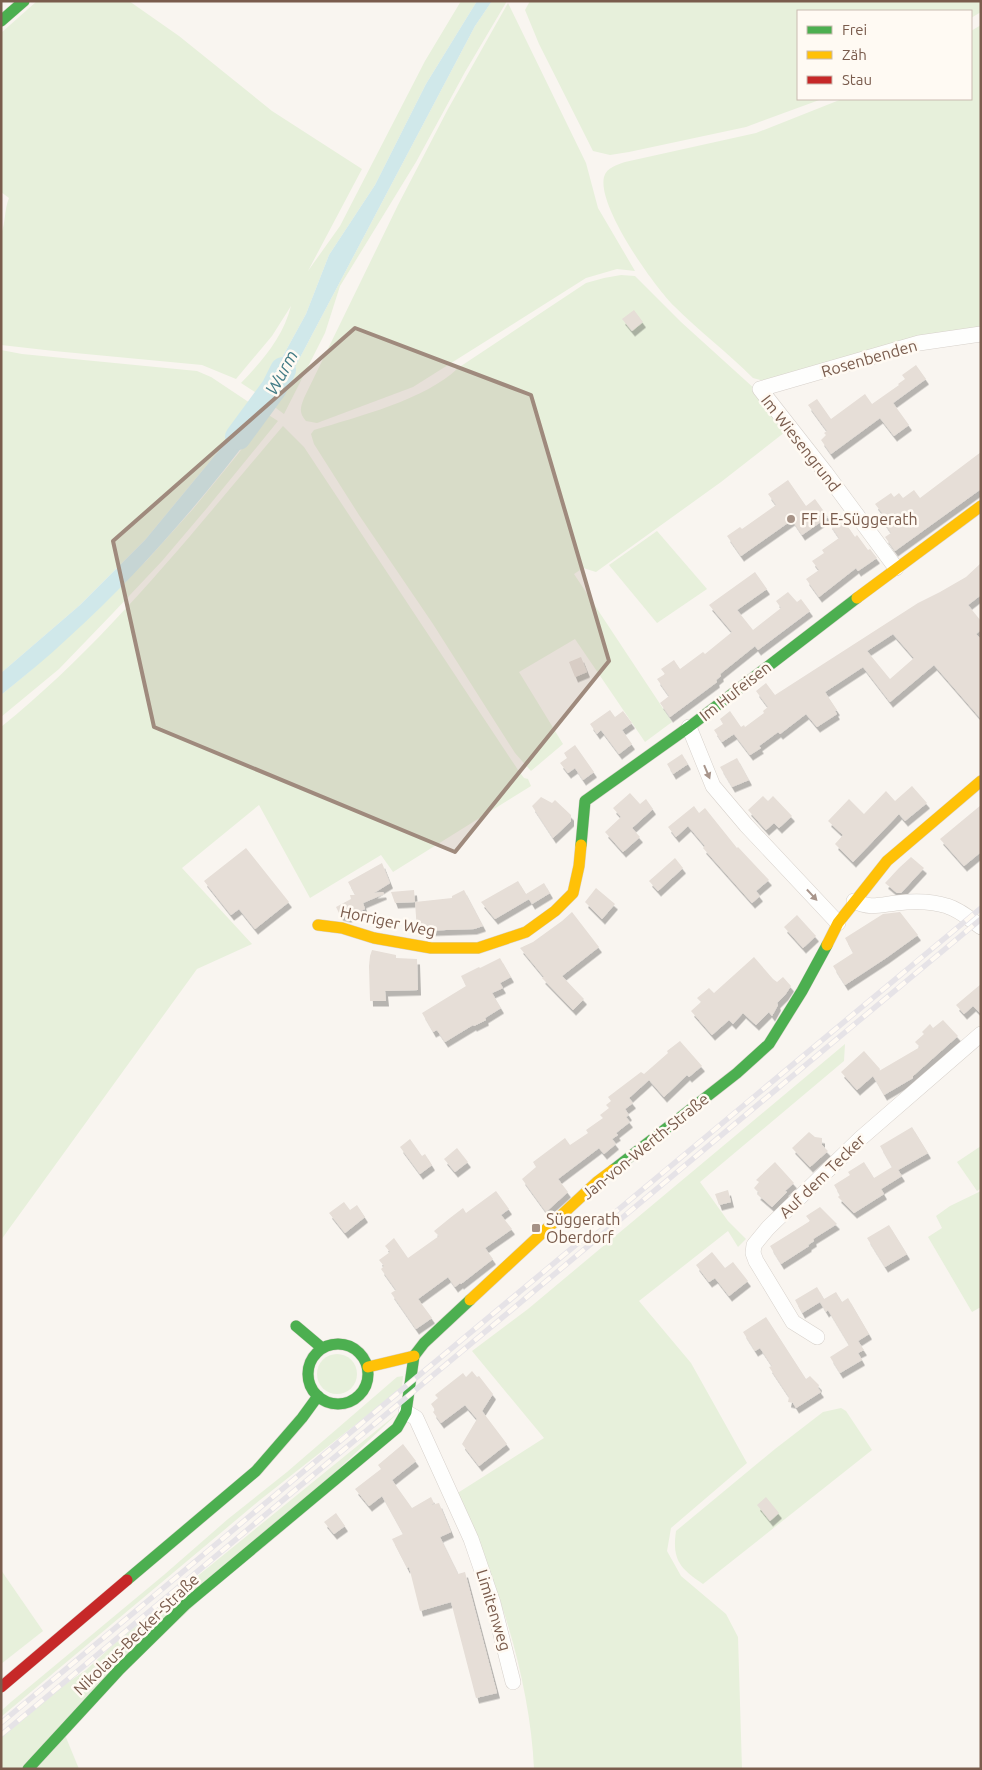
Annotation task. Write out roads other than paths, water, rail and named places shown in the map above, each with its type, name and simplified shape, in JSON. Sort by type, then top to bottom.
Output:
[{"type":"main road","points":[[1,21],[24,1]]},
{"type":"main road","name":"Im Hufeisen","points":[[689,727],[896,568],[981,506]]},
{"type":"main road","name":"Horriger Weg","points":[[318,925],[342,928],[374,938],[431,948],[478,948],[526,932],[555,911],[573,894],[580,866],[585,801],[689,727]]},
{"type":"main road","name":"Jan-von-Werth-Straße","points":[[406,1412],[414,1356],[424,1343],[597,1182],[736,1073],[769,1044],[802,991],[838,924],[854,901],[887,861],[981,782]]},
{"type":"main road","points":[[296,1326],[322,1348]]},
{"type":"main road","points":[[338,1344],[349,1346],[361,1354],[368,1367],[366,1385],[356,1399],[349,1402],[339,1404],[326,1402],[310,1386],[308,1368],[314,1355],[322,1348],[338,1344]]},
{"type":"main road","points":[[368,1367],[414,1356]]},
{"type":"main road","points":[[1,1688],[256,1472],[302,1418],[318,1396]]},
{"type":"main road","name":"Nikolaus-Becker-Straße","points":[[28,1769],[64,1729],[185,1605],[397,1428],[406,1412]]},
{"type":"street","name":"Rosenbenden","points":[[760,389],[918,343],[981,334]]},
{"type":"street","name":"Im Wiesengrund","points":[[760,389],[825,472],[896,568]]},
{"type":"street","name":"Im Hufeisen","points":[[689,727],[713,786],[746,825],[838,924]]},
{"type":"street","points":[[854,901],[872,907],[906,902],[936,903],[958,910],[981,927]]},
{"type":"street","name":"Auf dem Tecker","points":[[817,1337],[793,1322],[756,1261],[753,1253],[754,1245],[768,1228],[861,1138],[981,1034]]},
{"type":"street","name":"Limitenweg","points":[[406,1412],[416,1418],[471,1539],[493,1603],[513,1682]]},
{"type":"water","points":[[477,1],[492,1],[475,26],[285,386],[272,405],[261,396],[306,314],[329,255],[375,185],[426,84]]},
{"type":"water","points":[[253,405],[267,414],[245,444],[173,531],[122,586],[52,653],[1,695],[1,673],[80,605],[145,540],[240,425]]},
{"type":"waterway","name":"Wurm","points":[[238,437],[274,388],[283,370]]},
{"type":"railway","points":[[1,1723],[981,908]]},
{"type":"railway","points":[[1,1735],[981,919]]},
{"type":"place","name":"FF LE-Süggerath","points":[[791,519]]},
{"type":"place","name":"Süggerath Oberdorf","points":[[536,1228]]}]
